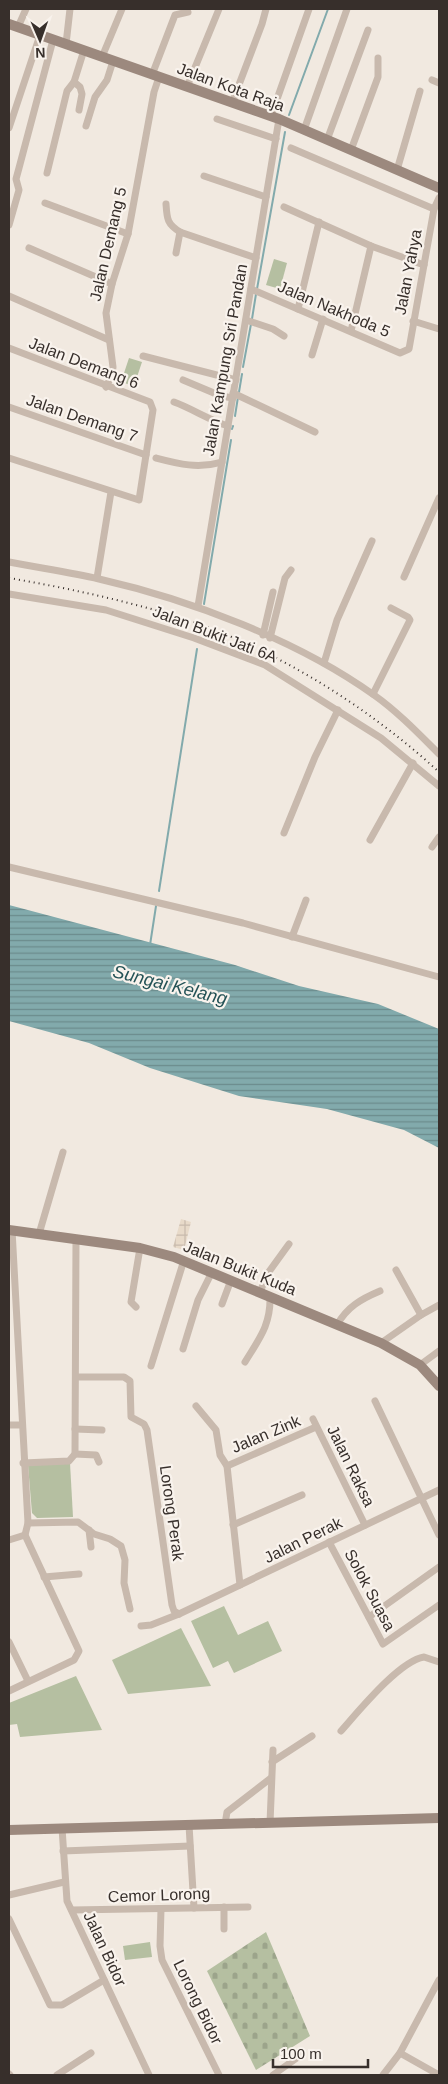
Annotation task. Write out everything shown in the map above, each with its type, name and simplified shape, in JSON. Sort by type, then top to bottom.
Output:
[{"type":"street","points":[[13,25],[26,9]]},
{"type":"street","points":[[66,44],[70,9]]},
{"type":"street","points":[[102,57],[122,9]]},
{"type":"street","points":[[187,87],[219,9]]},
{"type":"street","points":[[232,103],[266,9]]},
{"type":"street","name":"Jalan Kampung Sri Pandan","points":[[198,606],[233,395],[255,290],[256,258],[276,139],[275,118],[309,9]]},
{"type":"street","points":[[304,130],[347,9]]},
{"type":"street","name":"Jalan Demang 5","points":[[106,387],[112,375],[113,367],[106,313],[112,284],[128,234],[154,92],[155,76],[176,15],[188,12]]},
{"type":"street","name":"Jalan Kota Raja","points":[[13,25],[275,118],[439,188]]},
{"type":"street","points":[[327,140],[368,30]]},
{"type":"street","points":[[9,128],[40,35]]},
{"type":"street","points":[[9,225],[18,190],[16,179],[53,40]]},
{"type":"street","points":[[47,173],[67,91],[69,85],[74,82],[84,50]]},
{"type":"street","points":[[351,150],[378,77],[378,58]]},
{"type":"street","points":[[86,126],[95,96],[107,80],[113,61]]},
{"type":"street","points":[[432,80],[439,83]]},
{"type":"street","points":[[74,82],[80,87],[82,94],[79,110]]},
{"type":"street","points":[[397,170],[420,90]]},
{"type":"street","points":[[217,119],[276,139]]},
{"type":"street","points":[[292,148],[434,209]]},
{"type":"street","points":[[204,176],[266,197]]},
{"type":"street","name":"Jalan Yahya","points":[[406,351],[409,349],[434,209],[439,198]]},
{"type":"street","points":[[45,203],[128,234]]},
{"type":"street","points":[[166,204],[167,220],[171,227],[180,232],[256,258]]},
{"type":"street","points":[[284,207],[371,246],[424,265]]},
{"type":"street","points":[[298,308],[318,222]]},
{"type":"street","points":[[176,253],[180,232]]},
{"type":"street","points":[[351,331],[371,246]]},
{"type":"street","points":[[29,248],[112,284]]},
{"type":"street","name":"Jalan Nakhoda 5","points":[[255,290],[400,353],[406,351]]},
{"type":"street","points":[[9,296],[110,340]]},
{"type":"street","points":[[312,355],[323,319]]},
{"type":"street","points":[[249,320],[284,336]]},
{"type":"street","points":[[413,321],[439,329]]},
{"type":"street","name":"Jalan Demang 6","points":[[9,348],[106,387],[150,402],[153,410],[146,455]]},
{"type":"street","points":[[143,356],[236,380]]},
{"type":"street","points":[[183,380],[233,395],[314,432]]},
{"type":"street","points":[[174,402],[192,409],[210,420],[228,426]]},
{"type":"street","name":"Jalan Demang 7","points":[[9,407],[146,455]]},
{"type":"street","points":[[9,458],[139,500],[146,455]]},
{"type":"street","points":[[156,458],[183,465],[210,466],[222,462]]},
{"type":"street","points":[[98,578],[111,492]]},
{"type":"street","points":[[404,577],[439,498]]},
{"type":"street","points":[[324,663],[337,620],[372,540]]},
{"type":"street","points":[[9,562],[98,578],[198,606],[266,636],[324,663],[373,694],[439,754]]},
{"type":"street","points":[[266,636],[285,578],[291,570]]},
{"type":"street","points":[[266,636],[274,592]]},
{"type":"street","name":"Jalan Bukit Jati 6A","points":[[9,594],[106,610],[194,638],[265,665],[381,738],[439,786]]},
{"type":"street","points":[[373,694],[410,620],[408,616],[391,608]]},
{"type":"street","points":[[284,833],[315,757],[338,710]]},
{"type":"street","points":[[370,840],[413,764]]},
{"type":"street","points":[[432,847],[439,837]]},
{"type":"street","points":[[9,867],[125,893],[439,977]]},
{"type":"street","points":[[292,937],[306,900]]},
{"type":"street","points":[[39,1234],[63,1152]]},
{"type":"street","points":[[9,1691],[74,1660],[78,1656],[78,1645],[25,1535],[28,1523],[10,1230]]},
{"type":"street","name":"Jalan Bukit Kuda","points":[[10,1230],[140,1248],[184,1260],[381,1343],[420,1365],[439,1386]]},
{"type":"street","points":[[23,1463],[69,1461],[75,1454],[76,1240]]},
{"type":"street","points":[[260,1292],[268,1273],[289,1244]]},
{"type":"street","points":[[136,1307],[131,1302],[140,1248]]},
{"type":"street","points":[[151,1366],[184,1260]]},
{"type":"street","points":[[396,1270],[421,1316]]},
{"type":"street","points":[[183,1349],[198,1300],[212,1272]]},
{"type":"street","points":[[222,1304],[231,1280]]},
{"type":"street","points":[[337,1325],[349,1308],[364,1298],[380,1291]]},
{"type":"street","points":[[245,1362],[265,1328],[270,1313],[270,1296]]},
{"type":"street","points":[[381,1343],[439,1304]]},
{"type":"street","points":[[9,1336],[17,1336]]},
{"type":"street","points":[[420,1365],[439,1351]]},
{"type":"street","name":"Lorong Perak","points":[[76,1377],[128,1378],[132,1384],[130,1412],[132,1421],[144,1424],[147,1430],[172,1605],[174,1611],[178,1614]]},
{"type":"street","points":[[375,1401],[439,1535]]},
{"type":"street","points":[[196,1406],[216,1430],[220,1455],[227,1466],[240,1585]]},
{"type":"street","name":"Jalan Raksa","points":[[313,1419],[365,1525]]},
{"type":"street","points":[[9,1426],[21,1425]]},
{"type":"street","name":"Jalan Zink","points":[[227,1466],[316,1427]]},
{"type":"street","points":[[75,1429],[102,1430]]},
{"type":"street","points":[[75,1454],[96,1455],[99,1462]]},
{"type":"street","name":"Jalan Perak","points":[[141,1626],[151,1625],[178,1614],[439,1490]]},
{"type":"street","points":[[233,1525],[302,1495]]},
{"type":"street","points":[[28,1523],[78,1522],[89,1530],[110,1539],[124,1550],[124,1583],[130,1609]]},
{"type":"street","points":[[89,1530],[91,1547]]},
{"type":"street","points":[[9,1540],[25,1535]]},
{"type":"street","name":"Solok Suasa","points":[[329,1542],[385,1644],[439,1605]]},
{"type":"street","points":[[369,1617],[439,1567]]},
{"type":"street","points":[[44,1577],[79,1574]]},
{"type":"street","points":[[9,1642],[28,1681]]},
{"type":"street","points":[[341,1731],[378,1690],[407,1665],[424,1657],[439,1662]]},
{"type":"street","points":[[272,1762],[312,1736]]},
{"type":"street","points":[[270,1822],[273,1750]]},
{"type":"street","points":[[225,1824],[226,1812],[271,1778]]},
{"type":"street","points":[[9,1830],[439,1818]]},
{"type":"street","points":[[189,1826],[194,1908]]},
{"type":"street","name":"Jalan Bidor","points":[[62,1828],[64,1882],[67,1901],[149,2075]]},
{"type":"street","points":[[63,1851],[190,1846]]},
{"type":"street","points":[[9,1895],[64,1882]]},
{"type":"street","points":[[224,1907],[224,1929]]},
{"type":"street","name":"Cemor Lorong","points":[[72,1910],[248,1907]]},
{"type":"street","name":"Lorong Bidor","points":[[161,1909],[160,1946],[162,1960],[219,2075]]},
{"type":"street","points":[[9,1918],[50,2005],[62,2005],[104,1980]]},
{"type":"street","points":[[383,2075],[400,2053],[439,1980]]},
{"type":"street","points":[[57,2075],[91,2053]]},
{"type":"street","points":[[400,2053],[439,2075]]},
{"type":"street","points":[[273,2075],[301,2055]]},
{"type":"green space","points":[[274,259],[287,263],[280,289],[266,285]]},
{"type":"green space","points":[[129,358],[142,362],[134,386],[121,382]]},
{"type":"green space","points":[[70,1463],[73,1517],[37,1518],[32,1513],[28,1465]]},
{"type":"green space","points":[[224,1606],[238,1635],[268,1621],[282,1651],[234,1673],[228,1661],[213,1668],[191,1621]]},
{"type":"green space","points":[[181,1628],[211,1686],[128,1694],[112,1660]]},
{"type":"green space","points":[[76,1676],[102,1730],[20,1737],[17,1724],[9,1725],[9,1703]]},
{"type":"green space","points":[[266,1932],[310,2036],[256,2070],[207,1971]]},
{"type":"green space","points":[[150,1942],[152,1957],[125,1960],[123,1946]]},
{"type":"shaded area","points":[[181,1219],[191,1222],[184,1250],[173,1247]]},
{"type":"water","name":"Sungai Kelang","points":[[9,905],[235,965],[299,986],[378,1004],[439,1029],[439,1148],[404,1130],[327,1109],[239,1096],[150,1068],[89,1043],[9,1021]]},
{"type":"waterway","points":[[289,115],[328,9]]},
{"type":"waterway","points":[[257,289],[285,132]]},
{"type":"waterway","points":[[252,319],[256,294]]},
{"type":"waterway","points":[[243,367],[251,324]]},
{"type":"waterway","points":[[239,392],[242,374]]},
{"type":"waterway","points":[[235,416],[238,397]]},
{"type":"waterway","points":[[204,604],[231,440]]},
{"type":"waterway","points":[[159,891],[197,649]]},
{"type":"waterway","points":[[150,945],[156,906]]},
{"type":"railway","points":[[9,578],[137,605],[179,617],[249,645],[284,662],[350,702],[411,747],[439,772]]}]
